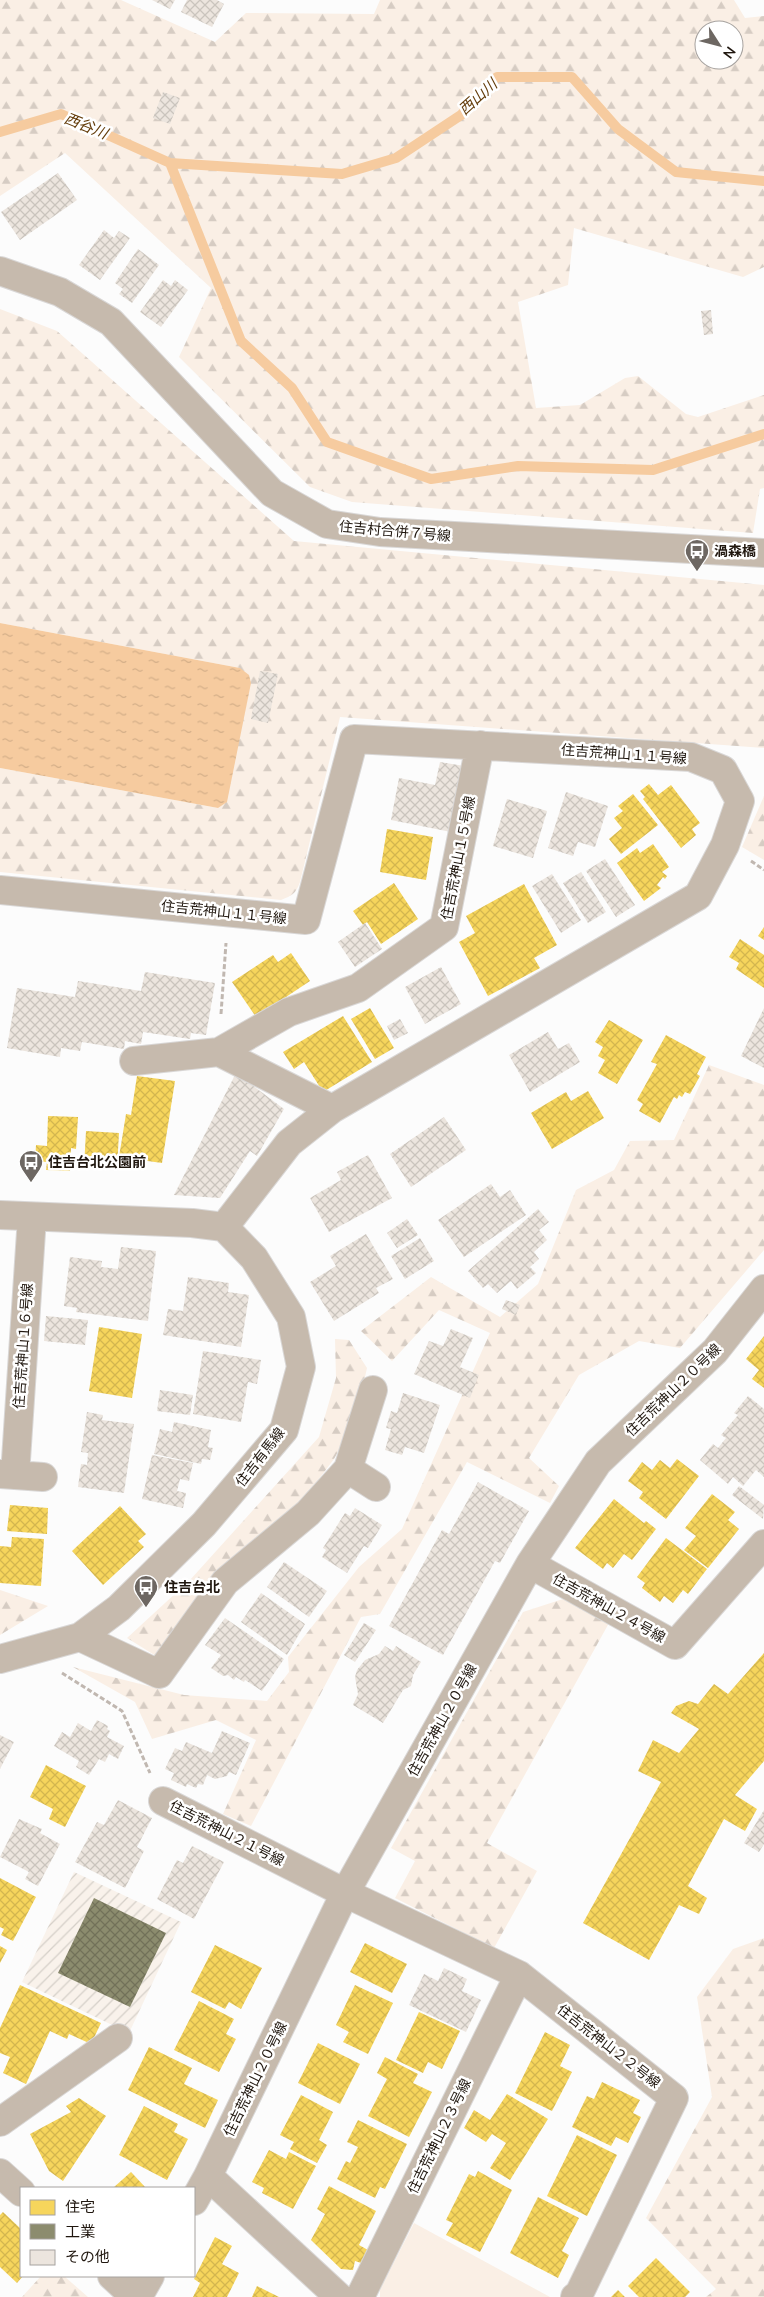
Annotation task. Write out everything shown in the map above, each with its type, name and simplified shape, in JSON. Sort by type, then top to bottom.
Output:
[{"type":"street","name":"住吉村合併７号線","points":[[0,271],[60,292],[111,322],[272,493],[327,524],[380,532],[764,553]]},
{"type":"street","name":"住吉荒神山１１号線","points":[[0,890],[306,920],[354,739],[691,757],[723,770],[740,800],[725,845],[698,896],[332,1109],[289,1143],[224,1227]]},
{"type":"street","name":"住吉荒神山１５号線","points":[[134,1061],[210,1055],[219,1052],[289,1012],[358,988],[444,927],[480,745]]},
{"type":"street","points":[[219,1052],[332,1109]]},
{"type":"street","points":[[0,1214],[192,1223],[224,1227]]},
{"type":"street","name":"住吉荒神山１６号線","points":[[8,1475],[32,1217]]},
{"type":"street","name":"住吉有馬線","points":[[0,1659],[80,1637],[119,1608],[204,1524],[284,1430],[301,1367],[290,1317],[254,1258],[224,1227]]},
{"type":"street","name":"住吉荒神山２０号線","points":[[195,2199],[345,1893],[530,1564],[598,1462],[715,1351],[764,1289]]},
{"type":"street","points":[[80,1637],[160,1674],[226,1582],[308,1513],[348,1469],[373,1390]]},
{"type":"street","points":[[348,1469],[376,1486]]},
{"type":"street","points":[[8,1475],[43,1477]]},
{"type":"street","name":"住吉荒神山２４号線","points":[[530,1564],[675,1645],[764,1544]]},
{"type":"street","name":"住吉荒神山２１号線","points":[[163,1801],[345,1893]]},
{"type":"street","name":"住吉荒神山２２号線","points":[[345,1893],[519,1976],[674,2098],[579,2294],[575,2297]]},
{"type":"street","name":"住吉荒神山２３号線","points":[[360,2297],[519,1976]]},
{"type":"street","points":[[0,2122],[118,2038]]},
{"type":"street","points":[[0,2173],[20,2191]]},
{"type":"street","points":[[208,2176],[339,2297]]},
{"type":"street","points":[[113,2277],[136,2297],[149,2277]]},
{"type":"path","points":[[219,1052],[228,913]]},
{"type":"path","name":"住吉荒神山２１号線","points":[[27,1652],[122,1711],[163,1801]]},
{"type":"shaded area","points":[[74,1872],[181,1922],[129,2033],[22,1982]]},
{"type":"green space","points":[[0,0],[121,0],[215,42],[246,13],[374,14],[380,0],[734,0],[745,18],[764,16],[764,267],[743,277],[574,228],[568,285],[518,302],[536,408],[580,405],[625,378],[638,376],[686,414],[698,417],[764,395],[764,488],[760,489],[753,533],[352,502],[310,487],[179,357],[211,288],[65,153],[0,196]]},
{"type":"green space","points":[[0,309],[57,331],[294,541],[764,585],[764,748],[340,717],[300,882],[295,892],[288,897],[281,900],[0,872],[0,768],[218,808],[240,668],[0,623]]},
{"type":"green space","points":[[764,796],[764,860],[742,847]]},
{"type":"green space","points":[[709,1065],[764,1085],[764,1250],[680,1348],[639,1341],[579,1375],[529,1458],[559,1486],[550,1503],[467,1462],[380,1614],[361,1617],[251,1826],[223,1814],[256,1740],[216,1720],[152,1739],[135,1702],[73,1667],[184,1695],[267,1701],[289,1672],[288,1657],[359,1567],[402,1529],[490,1333],[439,1310],[392,1361],[361,1331],[431,1277],[500,1317],[538,1284],[576,1190],[614,1170],[630,1141],[674,1140]]},
{"type":"green space","points":[[335,1339],[349,1340],[367,1368],[355,1421],[334,1459],[300,1504],[156,1656],[127,1638],[190,1580],[319,1437],[336,1378]]},
{"type":"green space","points":[[0,1590],[48,1606],[0,1635]]},
{"type":"green space","points":[[563,1599],[609,1623],[487,1843],[537,1871],[494,1948],[395,1898],[415,1861],[391,1848],[523,1612]]},
{"type":"green space","points":[[764,1938],[764,2297],[706,2297],[716,2289],[646,2218],[712,2097],[697,1997],[733,1949]]},
{"type":"green space","points":[[414,2223],[550,2297],[380,2297],[380,2290]]},
{"type":"green space","points":[[40,2277],[65,2277],[88,2297],[22,2297]]},
{"type":"water","points":[[0,623],[240,668],[249,675],[251,683],[227,802],[218,808],[0,768]]},
{"type":"building: 住宅","points":[[649,784],[658,795],[671,785],[700,823],[692,829],[696,835],[681,848],[643,799],[645,797],[640,791]]},
{"type":"building: 住宅","points":[[633,794],[658,825],[621,854],[609,839],[622,828],[614,818],[623,811],[618,806]]},
{"type":"building: 住宅","points":[[387,829],[433,837],[426,880],[380,872]]},
{"type":"building: 住宅","points":[[653,844],[669,867],[662,872],[667,876],[665,879],[663,877],[657,885],[661,888],[644,901],[617,863],[637,848],[640,853]]},
{"type":"building: 住宅","points":[[394,883],[418,919],[381,944],[367,922],[363,925],[353,911]]},
{"type":"building: 住宅","points":[[524,884],[557,945],[534,958],[540,968],[488,996],[459,942],[475,933],[466,916]]},
{"type":"building: 住宅","points":[[764,927],[764,940],[758,936]]},
{"type":"building: 住宅","points":[[740,939],[764,955],[764,988],[736,969],[739,963],[729,957]]},
{"type":"building: 住宅","points":[[291,953],[310,981],[256,1017],[232,982],[273,955],[278,962]]},
{"type":"building: 住宅","points":[[370,1008],[394,1048],[375,1059],[351,1019]]},
{"type":"building: 住宅","points":[[343,1016],[372,1062],[323,1092],[304,1062],[294,1069],[283,1052]]},
{"type":"building: 住宅","points":[[609,1020],[643,1040],[617,1084],[598,1073],[605,1060],[598,1056],[603,1047],[595,1042]]},
{"type":"building: 住宅","points":[[666,1035],[706,1057],[697,1074],[700,1076],[690,1094],[685,1092],[682,1097],[679,1095],[677,1099],[674,1097],[660,1123],[639,1111],[643,1104],[637,1100],[657,1064],[651,1062]]},
{"type":"building: 住宅","points":[[137,1076],[175,1081],[162,1163],[119,1157],[126,1114],[131,1115]]},
{"type":"building: 住宅","points":[[588,1091],[604,1118],[552,1149],[531,1113],[566,1092],[571,1101]]},
{"type":"building: 住宅","points":[[48,1116],[78,1117],[76,1149],[71,1148],[70,1171],[46,1170],[47,1162],[35,1161],[36,1145],[47,1146]]},
{"type":"building: 住宅","points":[[86,1131],[119,1133],[117,1168],[84,1167]]},
{"type":"building: 住宅","points":[[99,1327],[142,1334],[132,1398],[89,1391]]},
{"type":"building: 住宅","points":[[764,1336],[764,1388],[752,1379],[759,1370],[746,1359]]},
{"type":"building: 住宅","points":[[677,1459],[699,1476],[666,1519],[639,1498],[643,1492],[628,1481],[642,1462],[652,1470],[660,1460],[670,1468]]},
{"type":"building: 住宅","points":[[712,1494],[735,1512],[728,1520],[739,1529],[708,1568],[684,1550],[696,1536],[685,1528]]},
{"type":"building: 住宅","points":[[614,1499],[644,1523],[646,1521],[656,1529],[632,1560],[624,1554],[613,1568],[607,1563],[603,1569],[575,1548]]},
{"type":"building: 住宅","points":[[10,1505],[48,1508],[47,1534],[7,1531]]},
{"type":"building: 住宅","points":[[120,1506],[146,1534],[138,1541],[144,1547],[103,1585],[72,1551]]},
{"type":"building: 住宅","points":[[12,1537],[44,1539],[41,1586],[0,1583],[0,1546],[11,1547]]},
{"type":"building: 住宅","points":[[666,1538],[707,1569],[688,1594],[683,1590],[673,1603],[664,1596],[660,1602],[642,1588],[645,1583],[637,1577]]},
{"type":"building: 住宅","points":[[764,1653],[764,1761],[735,1795],[757,1809],[745,1831],[724,1819],[688,1886],[707,1898],[699,1914],[679,1905],[649,1960],[583,1923],[661,1782],[638,1771],[653,1740],[679,1753],[699,1729],[671,1713],[676,1706],[689,1701],[698,1704],[714,1684],[728,1694]]},
{"type":"building: 住宅","points":[[46,1765],[86,1786],[65,1827],[49,1819],[53,1809],[30,1797]]},
{"type":"building: 住宅","points":[[0,1878],[36,1897],[13,1941],[1,1935],[4,1929],[0,1927]]},
{"type":"building: 住宅","points":[[365,1943],[407,1964],[392,1993],[350,1972]]},
{"type":"building: 住宅","points":[[215,1945],[262,1968],[241,2009],[229,2002],[225,2009],[191,1992]]},
{"type":"building: 住宅","points":[[0,1946],[7,1950],[0,1963]]},
{"type":"building: 住宅","points":[[20,1985],[101,2023],[91,2044],[69,2034],[67,2039],[50,2031],[26,2084],[3,2073],[10,2057],[0,2053],[0,2028]]},
{"type":"building: 住宅","points":[[355,1985],[393,2003],[368,2054],[343,2042],[349,2032],[336,2025]]},
{"type":"building: 住宅","points":[[199,2001],[234,2019],[226,2034],[236,2039],[219,2072],[174,2050]]},
{"type":"building: 住宅","points":[[419,2012],[460,2031],[442,2069],[428,2062],[423,2073],[396,2060]]},
{"type":"building: 住宅","points":[[545,2032],[570,2045],[560,2066],[572,2072],[552,2111],[515,2093]]},
{"type":"building: 住宅","points":[[318,2043],[360,2064],[340,2104],[298,2083]]},
{"type":"building: 住宅","points":[[149,2047],[192,2068],[184,2084],[218,2100],[205,2128],[128,2090]]},
{"type":"building: 住宅","points":[[385,2057],[418,2074],[413,2083],[432,2092],[409,2137],[368,2116],[387,2079],[377,2073]]},
{"type":"building: 住宅","points":[[602,2082],[640,2100],[633,2113],[641,2117],[628,2143],[616,2137],[611,2146],[572,2127],[587,2096],[594,2099]]},
{"type":"building: 住宅","points":[[507,2094],[548,2119],[510,2180],[490,2168],[506,2143],[492,2134],[486,2142],[464,2128],[474,2110],[490,2120]]},
{"type":"building: 住宅","points":[[301,2095],[333,2112],[319,2140],[327,2145],[317,2163],[290,2149],[294,2142],[280,2135]]},
{"type":"building: 住宅","points":[[79,2098],[106,2116],[63,2181],[49,2171],[30,2134],[71,2112],[66,2106]]},
{"type":"building: 住宅","points":[[144,2106],[178,2124],[174,2132],[188,2139],[167,2180],[119,2155]]},
{"type":"building: 住宅","points":[[358,2120],[407,2144],[385,2189],[380,2187],[375,2198],[337,2179],[346,2161],[350,2163],[358,2147],[347,2142]]},
{"type":"building: 住宅","points":[[577,2135],[617,2155],[587,2216],[547,2196]]},
{"type":"building: 住宅","points":[[269,2150],[286,2159],[289,2152],[316,2166],[293,2209],[262,2193],[264,2188],[252,2182]]},
{"type":"building: 住宅","points":[[478,2171],[512,2190],[480,2252],[446,2235],[453,2223],[446,2220],[469,2174],[475,2177]]},
{"type":"building: 住宅","points":[[131,2172],[145,2187],[114,2187]]},
{"type":"building: 住宅","points":[[329,2186],[376,2211],[359,2245],[368,2250],[361,2263],[355,2261],[353,2270],[341,2269],[311,2240],[325,2214],[317,2209]]},
{"type":"building: 住宅","points":[[538,2197],[579,2218],[562,2251],[569,2255],[558,2278],[510,2253]]},
{"type":"building: 住宅","points":[[3,2212],[20,2228],[20,2277],[22,2277],[17,2283],[0,2267],[0,2215]]},
{"type":"building: 住宅","points":[[215,2237],[232,2246],[222,2264],[239,2273],[227,2297],[193,2297],[200,2283],[194,2279]]},
{"type":"building: 住宅","points":[[656,2258],[690,2292],[685,2297],[639,2297],[628,2286]]},
{"type":"building: 住宅","points":[[257,2286],[279,2297],[252,2297]]},
{"type":"building: 住宅","points":[[618,2290],[625,2297],[611,2297]]},
{"type":"building: 工業","points":[[94,1898],[166,1933],[130,2007],[58,1973]]},
{"type":"building: その他","points":[[152,0],[175,0],[170,9]]},
{"type":"building: その他","points":[[187,0],[217,0],[224,4],[212,27],[181,12]]},
{"type":"building: その他","points":[[163,92],[180,98],[170,124],[153,118]]},
{"type":"building: その他","points":[[58,173],[77,200],[20,240],[1,212]]},
{"type":"building: その他","points":[[104,230],[114,238],[119,231],[130,238],[100,280],[79,265]]},
{"type":"building: その他","points":[[138,249],[159,265],[132,303],[119,294],[123,289],[115,283]]},
{"type":"building: その他","points":[[163,280],[171,286],[175,280],[188,290],[161,327],[140,312]]},
{"type":"building: その他","points":[[711,310],[713,334],[704,335],[701,311]]},
{"type":"building: その他","points":[[260,671],[278,674],[268,723],[251,719]]},
{"type":"building: その他","points":[[440,762],[464,766],[451,832],[391,820],[399,778],[435,785]]},
{"type":"building: その他","points":[[566,792],[608,806],[595,847],[578,842],[573,856],[548,848]]},
{"type":"building: その他","points":[[507,799],[547,811],[533,858],[493,846]]},
{"type":"building: その他","points":[[605,859],[635,905],[616,917],[586,871]]},
{"type":"building: その他","points":[[581,872],[606,912],[588,923],[563,883]]},
{"type":"building: その他","points":[[552,874],[581,920],[561,933],[532,886]]},
{"type":"building: その他","points":[[365,923],[382,949],[355,967],[338,942]]},
{"type":"building: その他","points":[[441,967],[461,1004],[425,1024],[405,987]]},
{"type":"building: その他","points":[[145,972],[215,983],[206,1035],[191,1033],[190,1039],[143,1032],[141,1044],[125,1041],[124,1049],[82,1042],[80,1051],[61,1048],[60,1057],[7,1048],[17,988],[75,997],[78,981],[141,991]]},
{"type":"building: その他","points":[[764,1008],[764,1068],[741,1056]]},
{"type":"building: その他","points":[[400,1019],[408,1033],[394,1040],[387,1026]]},
{"type":"building: その他","points":[[548,1032],[558,1049],[569,1043],[580,1062],[530,1092],[509,1055]]},
{"type":"building: その他","points":[[236,1073],[284,1109],[257,1156],[250,1151],[220,1198],[174,1195]]},
{"type":"building: その他","points":[[444,1117],[466,1150],[411,1187],[390,1154]]},
{"type":"building: その他","points":[[368,1155],[392,1198],[329,1232],[310,1198],[341,1180],[337,1172]]},
{"type":"building: その他","points":[[491,1184],[500,1197],[510,1190],[526,1215],[464,1257],[438,1220]]},
{"type":"building: その他","points":[[538,1209],[549,1222],[539,1230],[547,1240],[534,1252],[539,1259],[530,1267],[536,1273],[517,1289],[511,1281],[497,1293],[488,1284],[483,1288],[468,1271]]},
{"type":"building: その他","points":[[407,1219],[418,1235],[397,1248],[387,1233]]},
{"type":"building: その他","points":[[366,1234],[393,1279],[376,1288],[379,1293],[334,1321],[310,1282],[336,1266],[330,1256]]},
{"type":"building: その他","points":[[420,1238],[434,1261],[405,1279],[391,1256]]},
{"type":"building: その他","points":[[121,1247],[156,1251],[148,1321],[76,1312],[77,1308],[64,1306],[70,1257],[102,1261],[101,1267],[118,1269]]},
{"type":"building: その他","points":[[188,1277],[229,1283],[228,1292],[249,1295],[241,1347],[163,1335],[168,1309],[183,1311]]},
{"type":"building: その他","points":[[506,1300],[520,1305],[516,1315],[502,1309]]},
{"type":"building: その他","points":[[46,1316],[88,1320],[85,1345],[44,1341]]},
{"type":"building: その他","points":[[451,1329],[473,1338],[460,1367],[479,1375],[470,1398],[414,1374],[429,1341],[443,1346]]},
{"type":"building: その他","points":[[203,1351],[261,1360],[257,1384],[248,1382],[241,1422],[193,1414]]},
{"type":"building: その他","points":[[160,1390],[193,1395],[190,1415],[157,1411]]},
{"type":"building: その他","points":[[403,1393],[440,1405],[424,1453],[405,1447],[402,1455],[385,1450],[391,1429],[386,1428],[391,1411],[397,1413]]},
{"type":"building: その他","points":[[748,1396],[764,1409],[764,1477],[756,1470],[743,1486],[733,1477],[728,1484],[700,1460],[713,1444],[718,1448],[726,1438],[721,1435],[738,1415],[734,1413]]},
{"type":"building: その他","points":[[87,1412],[103,1415],[102,1420],[134,1424],[124,1493],[78,1487],[81,1464],[87,1465],[88,1453],[81,1452]]},
{"type":"building: その他","points":[[174,1422],[211,1430],[208,1447],[213,1448],[210,1460],[202,1459],[201,1464],[154,1454],[160,1429],[172,1432]]},
{"type":"building: その他","points":[[152,1455],[193,1463],[189,1481],[180,1479],[177,1491],[186,1493],[183,1508],[142,1499]]},
{"type":"building: その他","points":[[478,1482],[529,1511],[500,1563],[495,1561],[443,1655],[389,1626],[442,1530],[449,1534]]},
{"type":"building: その他","points":[[739,1486],[764,1505],[763,1519],[732,1495]]},
{"type":"building: その他","points":[[355,1508],[382,1525],[368,1548],[364,1546],[347,1573],[322,1557],[326,1550],[323,1548],[345,1513],[350,1516]]},
{"type":"building: その他","points":[[284,1562],[327,1591],[309,1617],[267,1587]]},
{"type":"building: その他","points":[[261,1593],[305,1624],[287,1655],[241,1622]]},
{"type":"building: その他","points":[[225,1618],[284,1659],[262,1691],[245,1680],[244,1682],[236,1677],[234,1680],[228,1675],[223,1676],[211,1668],[221,1655],[205,1645]]},
{"type":"building: その他","points":[[364,1623],[376,1630],[355,1662],[344,1655]]},
{"type":"building: その他","points":[[385,1646],[393,1651],[396,1646],[421,1662],[413,1675],[411,1686],[403,1690],[383,1723],[353,1705],[358,1694],[355,1677],[357,1670],[365,1660],[379,1654]]},
{"type":"building: その他","points":[[97,1720],[108,1726],[107,1729],[110,1731],[107,1737],[124,1746],[118,1759],[109,1754],[105,1762],[99,1759],[89,1775],[76,1767],[79,1761],[54,1746],[62,1732],[70,1737],[78,1723],[91,1731]]},
{"type":"building: その他","points":[[222,1731],[250,1743],[236,1775],[229,1772],[227,1776],[215,1779],[207,1775],[203,1785],[198,1784],[196,1788],[187,1784],[186,1787],[171,1780],[174,1773],[165,1769],[175,1748],[182,1751],[186,1742],[212,1753]]},
{"type":"building: その他","points":[[0,1735],[14,1742],[0,1769]]},
{"type":"building: その他","points":[[118,1800],[152,1818],[137,1847],[144,1851],[125,1888],[75,1862],[97,1822],[104,1825]]},
{"type":"building: その他","points":[[764,1810],[764,1844],[759,1852],[744,1843]]},
{"type":"building: その他","points":[[19,1819],[42,1829],[40,1833],[60,1844],[38,1886],[25,1879],[29,1872],[0,1857]]},
{"type":"building: その他","points":[[192,1846],[224,1862],[194,1919],[157,1899],[177,1860],[183,1863]]},
{"type":"building: その他","points":[[444,1968],[467,1979],[462,1991],[481,2000],[466,2032],[409,2005],[424,1974],[438,1981]]},
{"type":"waterway","name":"西山川","points":[[0,132],[61,114],[170,163],[342,174],[396,158],[461,115],[497,77],[572,77],[618,129],[676,172],[764,181]]},
{"type":"waterway","points":[[170,163],[241,341],[292,388],[327,442],[431,479],[518,466],[653,470],[764,434]]},
{"type":"place","name":"渦森橋","points":[[697,572]]},
{"type":"place","name":"住吉台北公園前","points":[[31,1183]]},
{"type":"place","name":"住吉台北","points":[[146,1608]]},
{"type":"water label","name":"西谷川","points":[[86,126]]}]
